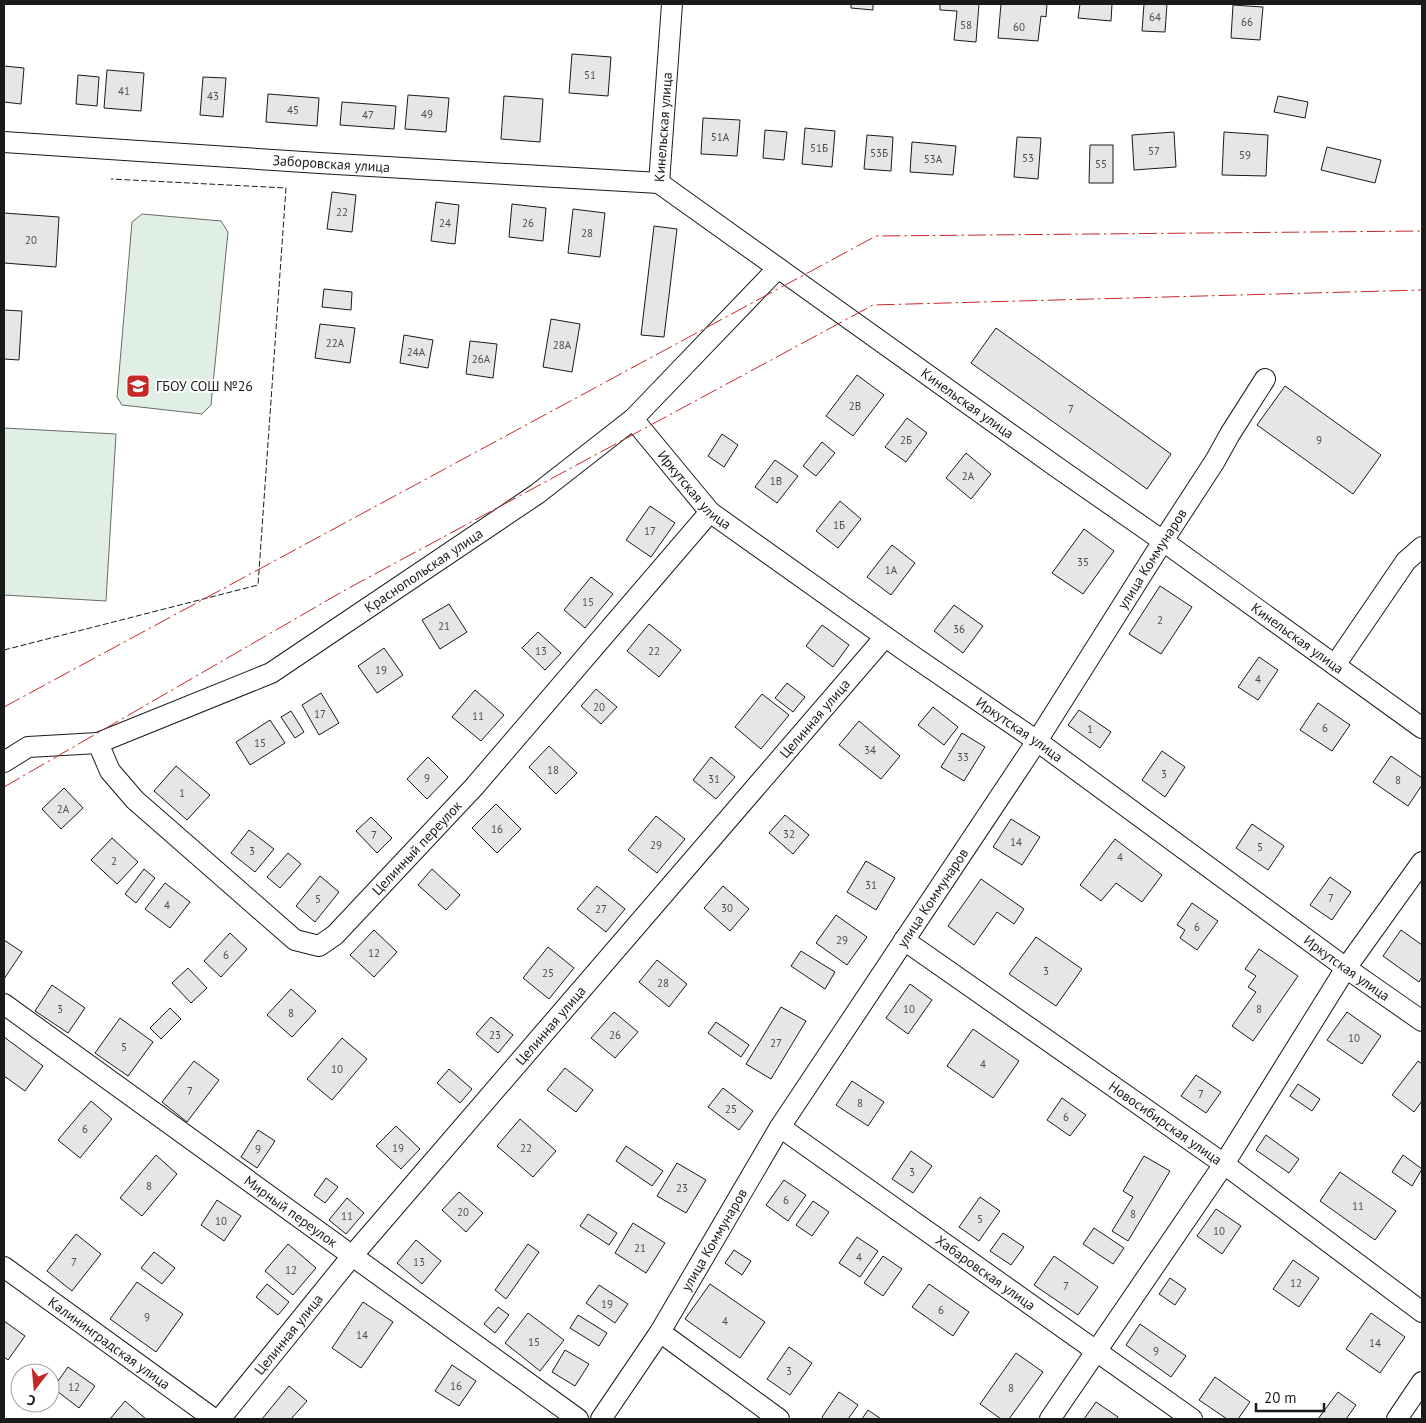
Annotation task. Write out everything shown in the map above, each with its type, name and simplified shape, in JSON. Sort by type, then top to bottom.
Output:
[{"type":"street","name":"Кинельская улица","points":[[672,4],[659,183],[1163,541],[1422,728]]},
{"type":"street","name":"Заборовская улица","points":[[4,142],[659,183]]},
{"type":"street","name":"Краснопольская улица","points":[[4,762],[28,747],[98,743],[271,673],[537,494],[633,419],[778,268]]},
{"type":"street","name":"улица Коммунаров","points":[[601,1419],[660,1332],[780,1127],[1038,741],[1215,461],[1264,379]]},
{"type":"street","name":"Иркутская улица","points":[[633,419],[710,512],[886,637],[1038,741],[1422,1022]]},
{"type":"street","name":"Целинный переулок","points":[[98,743],[110,771],[135,800],[295,940],[319,946],[335,935],[474,787],[710,512]]},
{"type":"street","points":[[1335,665],[1406,561],[1422,547]]},
{"type":"street","name":"Целинная улица","points":[[220,1419],[352,1256],[886,637]]},
{"type":"street","points":[[1050,1419],[1224,1164],[1346,968],[1422,862]]},
{"type":"street","name":"Новосибирская улица","points":[[904,940],[1224,1164],[1422,1312]]},
{"type":"street","name":"Мирный переулок","points":[[4,1004],[578,1419]]},
{"type":"street","name":"Хабаровская улица","points":[[780,1127],[1192,1419]]},
{"type":"street","name":"Калининградская улица","points":[[4,1267],[214,1419]]},
{"type":"street","points":[[660,1332],[779,1419]]},
{"type":"street","points":[[1397,1419],[1422,1382]]},
{"type":"green space","points":[[142,214],[221,221],[228,232],[211,405],[202,414],[122,405],[117,397],[132,222]]},
{"type":"green space","points":[[4,428],[116,434],[106,601],[4,595]]},
{"type":"building","points":[[851,4],[873,4],[873,10],[851,8]]},
{"type":"building","points":[[940,4],[979,4],[976,42],[954,40],[957,11],[940,10]]},
{"type":"building","points":[[1001,4],[1047,4],[1046,17],[1041,16],[1038,41],[998,38]]},
{"type":"building","points":[[1080,4],[1112,4],[1111,21],[1078,18]]},
{"type":"building","points":[[1144,4],[1167,4],[1165,32],[1142,31]]},
{"type":"building","points":[[1233,5],[1263,7],[1260,40],[1231,38]]},
{"type":"building","points":[[572,54],[611,57],[608,96],[569,93]]},
{"type":"building","points":[[4,66],[24,68],[21,104],[4,102]]},
{"type":"building","points":[[107,70],[144,73],[141,111],[104,108]]},
{"type":"building","points":[[78,75],[99,77],[97,106],[76,104]]},
{"type":"building","points":[[203,77],[226,78],[223,117],[200,115]]},
{"type":"building","points":[[268,94],[319,98],[317,126],[266,122]]},
{"type":"building","points":[[408,95],[449,98],[446,132],[405,129]]},
{"type":"building","points":[[504,96],[543,99],[540,142],[501,139]]},
{"type":"building","points":[[1278,96],[1308,102],[1305,118],[1274,112]]},
{"type":"building","points":[[342,102],[396,106],[394,129],[340,125]]},
{"type":"building","points":[[703,118],[740,120],[737,156],[701,154]]},
{"type":"building","points":[[805,128],[835,131],[832,167],[802,164]]},
{"type":"building","points":[[765,130],[787,132],[784,160],[763,158]]},
{"type":"building","points":[[1174,132],[1176,167],[1134,170],[1132,135]]},
{"type":"building","points":[[1224,132],[1268,135],[1266,176],[1222,175]]},
{"type":"building","points":[[867,135],[893,137],[891,171],[864,169]]},
{"type":"building","points":[[1017,137],[1041,138],[1038,179],[1014,177]]},
{"type":"building","points":[[912,142],[956,146],[953,175],[910,172]]},
{"type":"building","points":[[1090,145],[1113,145],[1113,183],[1089,183]]},
{"type":"building","points":[[1327,147],[1381,160],[1375,183],[1321,170]]},
{"type":"building","points":[[332,192],[356,195],[352,232],[327,229]]},
{"type":"building","points":[[436,202],[459,205],[455,244],[431,241]]},
{"type":"building","points":[[512,204],[546,208],[543,241],[509,237]]},
{"type":"building","points":[[573,209],[605,213],[600,257],[568,253]]},
{"type":"building","points":[[4,213],[59,217],[56,267],[4,263]]},
{"type":"building","points":[[654,226],[677,229],[664,337],[641,335]]},
{"type":"building","points":[[324,289],[352,292],[351,310],[322,307]]},
{"type":"building","points":[[4,310],[22,311],[19,360],[4,359]]},
{"type":"building","points":[[551,319],[580,324],[572,372],[543,367]]},
{"type":"building","points":[[320,324],[355,328],[350,363],[315,358]]},
{"type":"building","points":[[996,328],[1171,454],[1147,489],[971,363]]},
{"type":"building","points":[[404,335],[433,340],[428,368],[400,363]]},
{"type":"building","points":[[470,341],[497,344],[493,378],[466,374]]},
{"type":"building","points":[[857,375],[884,395],[853,436],[826,416]]},
{"type":"building","points":[[1285,386],[1381,455],[1353,494],[1257,425]]},
{"type":"building","points":[[907,418],[927,433],[906,462],[885,447]]},
{"type":"building","points":[[722,434],[738,445],[724,467],[708,456]]},
{"type":"building","points":[[822,442],[835,453],[816,476],[803,466]]},
{"type":"building","points":[[966,453],[991,474],[971,499],[946,478]]},
{"type":"building","points":[[775,460],[798,476],[777,503],[755,487]]},
{"type":"building","points":[[840,501],[861,519],[838,548],[816,531]]},
{"type":"building","points":[[650,506],[675,523],[651,557],[626,540]]},
{"type":"building","points":[[1084,529],[1114,551],[1083,594],[1052,573]]},
{"type":"building","points":[[892,545],[915,563],[891,595],[867,577]]},
{"type":"building","points":[[591,577],[613,594],[585,628],[564,610]]},
{"type":"building","points":[[1160,586],[1192,607],[1161,654],[1129,634]]},
{"type":"building","points":[[449,604],[467,632],[440,649],[422,620]]},
{"type":"building","points":[[954,605],[983,626],[963,653],[934,631]]},
{"type":"building","points":[[649,624],[681,650],[659,677],[627,651]]},
{"type":"building","points":[[822,625],[849,645],[833,667],[806,646]]},
{"type":"building","points":[[538,632],[561,653],[545,670],[522,648]]},
{"type":"building","points":[[384,648],[403,675],[377,693],[358,666]]},
{"type":"building","points":[[1259,657],[1278,670],[1258,700],[1238,687]]},
{"type":"building","points":[[787,683],[805,697],[793,712],[775,698]]},
{"type":"building","points":[[596,689],[617,707],[601,724],[581,706]]},
{"type":"building","points":[[475,690],[504,715],[481,741],[452,717]]},
{"type":"building","points":[[321,693],[339,723],[319,735],[302,705]]},
{"type":"building","points":[[762,694],[789,715],[761,749],[735,727]]},
{"type":"building","points":[[1318,703],[1350,725],[1332,751],[1300,730]]},
{"type":"building","points":[[933,707],[958,727],[944,745],[918,725]]},
{"type":"building","points":[[1079,710],[1111,732],[1100,748],[1068,725]]},
{"type":"building","points":[[291,711],[304,732],[295,738],[281,717]]},
{"type":"building","points":[[270,720],[285,743],[250,765],[236,742]]},
{"type":"building","points":[[859,721],[900,756],[881,779],[839,745]]},
{"type":"building","points":[[962,733],[985,747],[964,781],[941,767]]},
{"type":"building","points":[[549,746],[577,773],[556,794],[529,767]]},
{"type":"building","points":[[1162,751],[1185,767],[1165,797],[1142,780]]},
{"type":"building","points":[[1391,756],[1422,778],[1422,785],[1408,806],[1373,782]]},
{"type":"building","points":[[428,757],[448,777],[427,799],[407,779]]},
{"type":"building","points":[[711,757],[735,777],[716,799],[693,780]]},
{"type":"building","points":[[176,766],[210,795],[187,820],[154,791]]},
{"type":"building","points":[[64,788],[83,808],[61,829],[42,809]]},
{"type":"building","points":[[496,804],[521,829],[497,853],[472,828]]},
{"type":"building","points":[[785,815],[809,835],[793,854],[769,833]]},
{"type":"building","points":[[656,816],[685,839],[657,873],[628,850]]},
{"type":"building","points":[[371,817],[392,838],[377,853],[356,831]]},
{"type":"building","points":[[1011,819],[1040,837],[1022,865],[993,847]]},
{"type":"building","points":[[1252,824],[1284,846],[1268,870],[1236,848]]},
{"type":"building","points":[[249,830],[274,849],[255,872],[231,853]]},
{"type":"building","points":[[112,838],[138,862],[117,884],[91,860]]},
{"type":"building","points":[[1115,839],[1162,875],[1142,902],[1116,883],[1101,901],[1080,885]]},
{"type":"building","points":[[288,853],[301,864],[280,888],[267,877]]},
{"type":"building","points":[[866,861],[895,878],[876,910],[847,892]]},
{"type":"building","points":[[144,869],[155,878],[136,903],[125,894]]},
{"type":"building","points":[[432,869],[460,895],[446,910],[418,885]]},
{"type":"building","points":[[320,876],[339,892],[315,922],[296,906]]},
{"type":"building","points":[[1330,877],[1351,892],[1332,920],[1310,905]]},
{"type":"building","points":[[981,879],[1024,909],[1014,924],[997,912],[974,945],[948,926]]},
{"type":"building","points":[[165,883],[190,902],[170,928],[145,909]]},
{"type":"building","points":[[597,886],[625,909],[606,932],[577,909]]},
{"type":"building","points":[[723,886],[749,909],[730,931],[704,908]]},
{"type":"building","points":[[1192,903],[1218,921],[1197,950],[1180,938],[1185,930],[1177,925]]},
{"type":"building","points":[[836,915],[867,937],[847,965],[816,943]]},
{"type":"building","points":[[374,930],[397,952],[374,977],[350,955]]},
{"type":"building","points":[[1401,930],[1422,945],[1422,977],[1419,982],[1383,956]]},
{"type":"building","points":[[230,933],[247,949],[221,977],[204,961]]},
{"type":"building","points":[[1036,937],[1082,969],[1056,1006],[1009,974]]},
{"type":"building","points":[[4,940],[22,952],[4,979]]},
{"type":"building","points":[[548,947],[574,968],[549,999],[523,978]]},
{"type":"building","points":[[1259,949],[1298,976],[1253,1041],[1232,1026],[1256,992],[1248,987],[1256,976],[1245,969]]},
{"type":"building","points":[[801,951],[835,972],[825,989],[791,966]]},
{"type":"building","points":[[657,960],[687,984],[669,1007],[639,982]]},
{"type":"building","points":[[188,968],[207,988],[191,1003],[172,983]]},
{"type":"building","points":[[910,984],[932,1000],[908,1034],[886,1018]]},
{"type":"building","points":[[52,985],[85,1008],[68,1033],[35,1011]]},
{"type":"building","points":[[291,989],[316,1011],[292,1037],[267,1015]]},
{"type":"building","points":[[781,1007],[806,1021],[771,1079],[746,1064]]},
{"type":"building","points":[[170,1008],[181,1019],[161,1039],[150,1028]]},
{"type":"building","points":[[614,1012],[638,1032],[615,1058],[591,1038]]},
{"type":"building","points":[[1347,1012],[1381,1036],[1362,1064],[1327,1040]]},
{"type":"building","points":[[491,1017],[513,1035],[498,1053],[476,1034]]},
{"type":"building","points":[[120,1018],[153,1042],[128,1076],[95,1053]]},
{"type":"building","points":[[716,1022],[749,1045],[741,1057],[708,1033]]},
{"type":"building","points":[[973,1029],[1019,1061],[993,1098],[947,1066]]},
{"type":"building","points":[[4,1037],[43,1066],[25,1091],[4,1076]]},
{"type":"building","points":[[342,1038],[367,1059],[332,1100],[307,1079]]},
{"type":"building","points":[[194,1061],[219,1080],[187,1122],[162,1102]]},
{"type":"building","points":[[1418,1061],[1422,1064],[1422,1101],[1414,1112],[1392,1095]]},
{"type":"building","points":[[565,1068],[593,1090],[576,1112],[547,1090]]},
{"type":"building","points":[[449,1069],[472,1089],[460,1103],[437,1083]]},
{"type":"building","points":[[1196,1075],[1221,1092],[1206,1113],[1181,1096]]},
{"type":"building","points":[[852,1081],[884,1102],[868,1126],[836,1105]]},
{"type":"building","points":[[1298,1084],[1320,1099],[1312,1111],[1290,1096]]},
{"type":"building","points":[[723,1088],[753,1111],[739,1130],[708,1107]]},
{"type":"building","points":[[1062,1098],[1086,1115],[1070,1136],[1047,1120]]},
{"type":"building","points":[[91,1101],[112,1119],[80,1158],[58,1140]]},
{"type":"building","points":[[520,1119],[556,1151],[533,1177],[497,1146]]},
{"type":"building","points":[[396,1126],[420,1149],[401,1169],[376,1146]]},
{"type":"building","points":[[258,1130],[275,1141],[257,1168],[241,1157]]},
{"type":"building","points":[[1266,1135],[1299,1159],[1289,1173],[1256,1150]]},
{"type":"building","points":[[626,1146],[663,1171],[652,1186],[616,1161]]},
{"type":"building","points":[[911,1151],[932,1166],[913,1193],[892,1179]]},
{"type":"building","points":[[156,1155],[177,1174],[142,1216],[120,1198]]},
{"type":"building","points":[[1403,1155],[1422,1169],[1412,1186],[1392,1172]]},
{"type":"building","points":[[1144,1156],[1170,1171],[1128,1241],[1112,1231],[1133,1197],[1123,1191]]},
{"type":"building","points":[[677,1163],[706,1180],[686,1213],[657,1196]]},
{"type":"building","points":[[1340,1172],[1396,1211],[1375,1240],[1320,1201]]},
{"type":"building","points":[[326,1178],[338,1187],[325,1203],[314,1195]]},
{"type":"building","points":[[784,1180],[806,1195],[788,1221],[766,1205]]},
{"type":"building","points":[[459,1192],[483,1213],[466,1232],[442,1210]]},
{"type":"building","points":[[980,1197],[1000,1211],[979,1241],[959,1227]]},
{"type":"building","points":[[347,1198],[364,1213],[346,1234],[329,1220]]},
{"type":"building","points":[[217,1200],[241,1216],[224,1241],[201,1225]]},
{"type":"building","points":[[813,1201],[829,1212],[812,1236],[796,1225]]},
{"type":"building","points":[[1216,1209],[1241,1226],[1222,1254],[1197,1236]]},
{"type":"building","points":[[588,1214],[617,1233],[609,1245],[580,1226]]},
{"type":"building","points":[[633,1223],[665,1243],[646,1273],[615,1253]]},
{"type":"building","points":[[1094,1228],[1124,1248],[1113,1264],[1083,1244]]},
{"type":"building","points":[[1003,1233],[1024,1247],[1011,1265],[990,1251]]},
{"type":"building","points":[[76,1234],[101,1254],[72,1291],[47,1271]]},
{"type":"building","points":[[857,1237],[878,1251],[860,1277],[839,1263]]},
{"type":"building","points":[[416,1240],[441,1261],[422,1284],[397,1263]]},
{"type":"building","points":[[288,1244],[316,1268],[293,1295],[265,1271]]},
{"type":"building","points":[[528,1244],[539,1252],[506,1299],[495,1290]]},
{"type":"building","points":[[734,1250],[751,1261],[742,1275],[725,1263]]},
{"type":"building","points":[[154,1252],[175,1268],[162,1284],[141,1268]]},
{"type":"building","points":[[883,1256],[902,1269],[883,1296],[864,1283]]},
{"type":"building","points":[[1054,1256],[1098,1287],[1078,1315],[1034,1285]]},
{"type":"building","points":[[1293,1260],[1319,1278],[1299,1307],[1273,1289]]},
{"type":"building","points":[[1170,1278],[1186,1289],[1175,1305],[1159,1294]]},
{"type":"building","points":[[137,1282],[183,1314],[156,1352],[110,1319]]},
{"type":"building","points":[[267,1284],[289,1302],[278,1315],[256,1297]]},
{"type":"building","points":[[710,1284],[765,1322],[740,1358],[685,1319]]},
{"type":"building","points":[[929,1284],[969,1312],[953,1336],[912,1307]]},
{"type":"building","points":[[599,1285],[628,1304],[615,1323],[586,1303]]},
{"type":"building","points":[[363,1302],[393,1322],[361,1368],[332,1348]]},
{"type":"building","points":[[498,1307],[509,1315],[495,1333],[484,1324]]},
{"type":"building","points":[[528,1313],[564,1340],[540,1371],[505,1343]]},
{"type":"building","points":[[1371,1313],[1405,1337],[1380,1373],[1346,1349]]},
{"type":"building","points":[[578,1315],[607,1333],[599,1346],[570,1328]]},
{"type":"building","points":[[4,1321],[25,1336],[8,1360],[4,1357]]},
{"type":"building","points":[[1140,1324],[1186,1356],[1171,1377],[1126,1345]]},
{"type":"building","points":[[789,1347],[812,1363],[790,1395],[767,1379]]},
{"type":"building","points":[[565,1350],[589,1364],[575,1386],[552,1372]]},
{"type":"building","points":[[1016,1353],[1043,1372],[1009,1419],[1001,1419],[980,1404]]},
{"type":"building","points":[[452,1365],[476,1381],[459,1406],[435,1391]]},
{"type":"building","points":[[68,1367],[95,1386],[79,1408],[60,1393],[60,1378]]},
{"type":"building","points":[[1215,1377],[1250,1402],[1238,1419],[1227,1419],[1199,1400]]},
{"type":"building","points":[[289,1386],[307,1401],[291,1419],[262,1419]]},
{"type":"building","points":[[839,1392],[858,1405],[848,1419],[824,1419],[822,1417]]},
{"type":"building","points":[[1338,1392],[1356,1405],[1346,1419],[1318,1419]]},
{"type":"building","points":[[125,1401],[146,1419],[110,1419]]},
{"type":"building","points":[[1096,1402],[1118,1417],[1117,1419],[1084,1419]]},
{"type":"building","points":[[868,1410],[881,1419],[862,1419]]},
{"type":"fence","points":[[4,650],[258,585],[286,188],[111,179]]},
{"type":"power","points":[[4,707],[876,236],[1422,231]]},
{"type":"power","points":[[4,787],[347,589],[873,305],[1422,290]]},
{"type":"place","name":"ГБОУ СОШ №26","points":[[138,386]]}]
